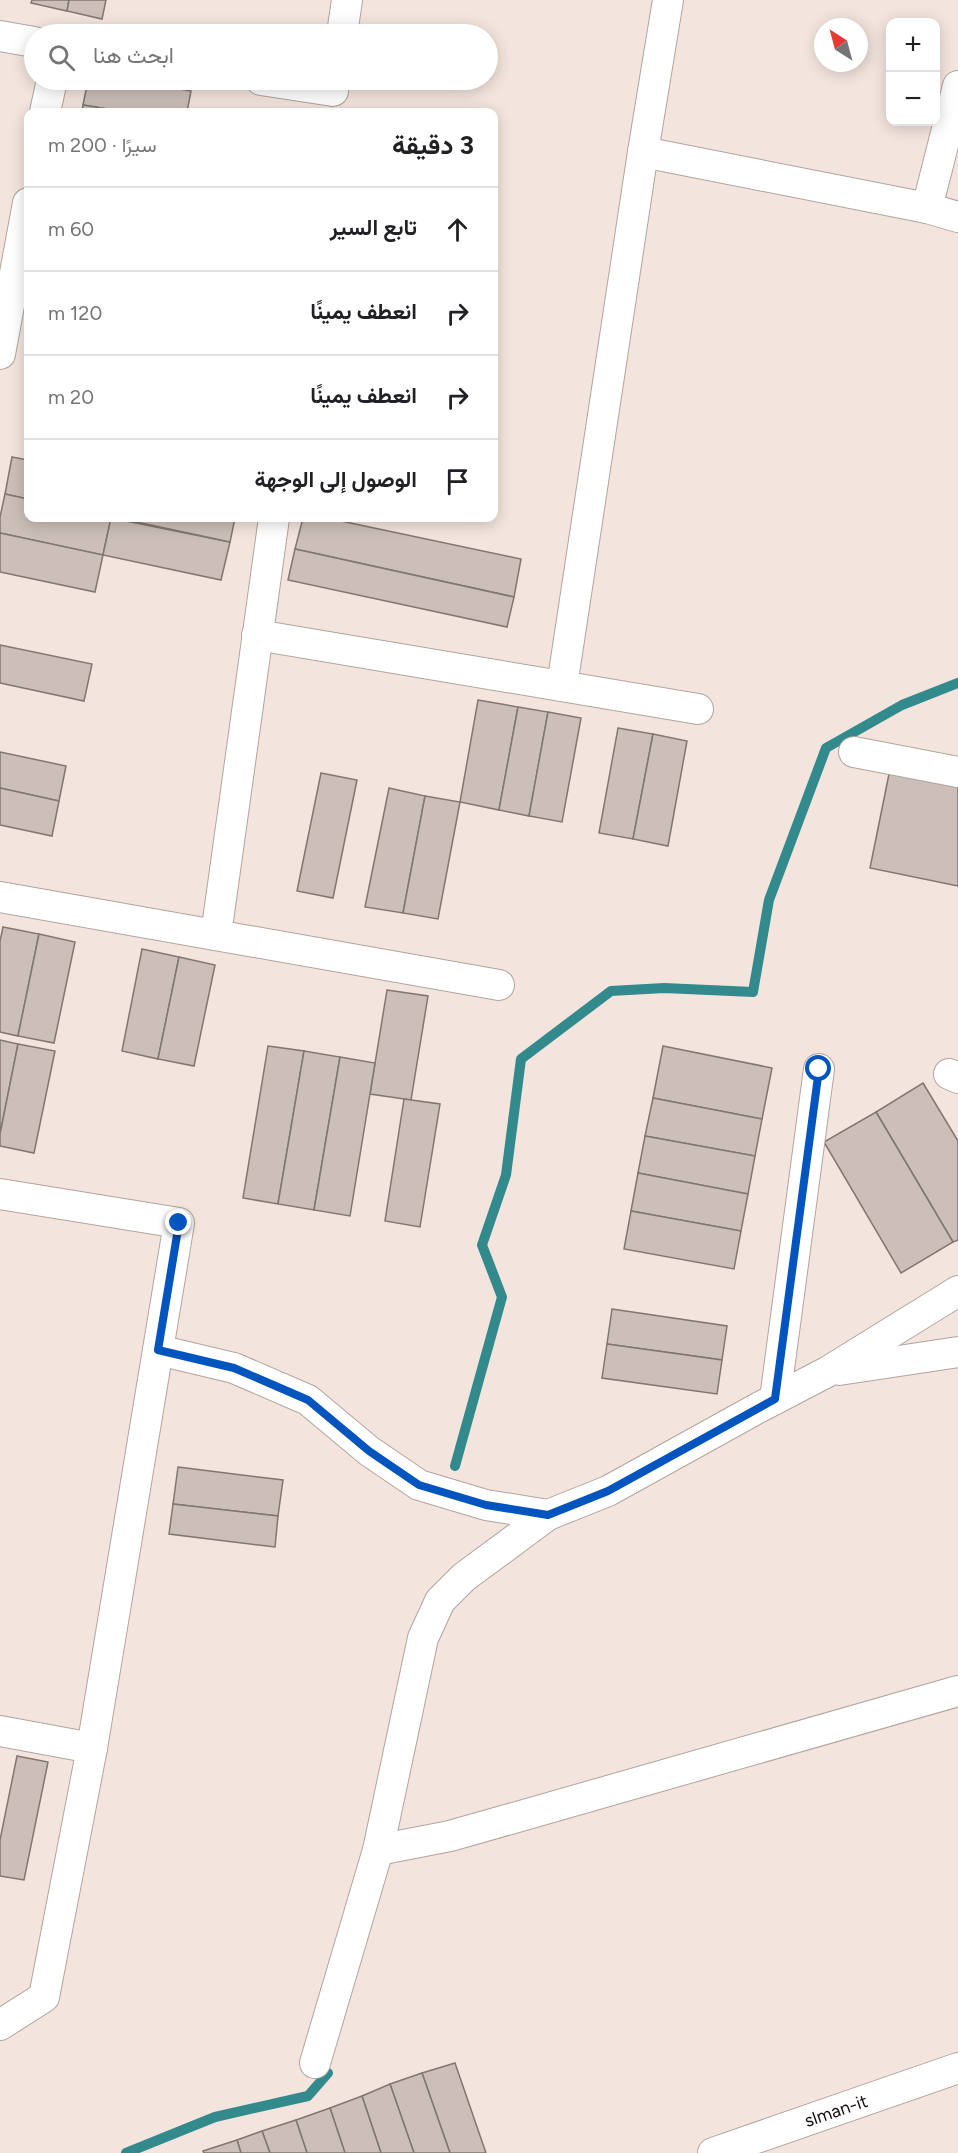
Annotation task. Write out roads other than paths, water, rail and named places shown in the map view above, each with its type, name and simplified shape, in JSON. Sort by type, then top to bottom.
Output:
[{"type":"street","points":[[343,24],[347,0]]},
{"type":"street","points":[[562,686],[668,0]]},
{"type":"street","points":[[0,36],[24,40]]},
{"type":"street","points":[[927,208],[958,86]]},
{"type":"street","points":[[46,108],[50,90]]},
{"type":"street","points":[[312,90],[332,94]]},
{"type":"street","points":[[643,152],[927,208],[958,217]]},
{"type":"street","points":[[0,354],[24,224]]},
{"type":"street","points":[[216,935],[273,522]]},
{"type":"street","points":[[257,635],[699,709]]},
{"type":"street","points":[[854,752],[958,771]]},
{"type":"street","points":[[0,897],[499,985]]},
{"type":"street","points":[[775,1399],[819,1069]]},
{"type":"street","points":[[0,1194],[179,1223],[92,1749],[44,1997],[0,2025]]},
{"type":"street","points":[[315,2063],[378,1850],[423,1638],[440,1601],[464,1577],[548,1515],[608,1491],[827,1372],[958,1291]]},
{"type":"street","points":[[158,1350],[234,1368],[308,1400],[369,1451],[419,1485],[486,1505],[548,1515]]},
{"type":"street","points":[[827,1372],[958,1352]]},
{"type":"street","points":[[378,1850],[450,1836],[958,1691]]},
{"type":"street","points":[[0,1731],[92,1749]]},
{"type":"street","name":"slman-it","points":[[713,2153],[958,2068]]},
{"type":"waterway","points":[[455,1466],[502,1297],[482,1245],[506,1175],[521,1059],[611,991],[664,988],[753,992],[769,900],[826,748],[902,705],[958,683]]},
{"type":"waterway","points":[[126,2153],[215,2117],[308,2096],[328,2073]]}]
